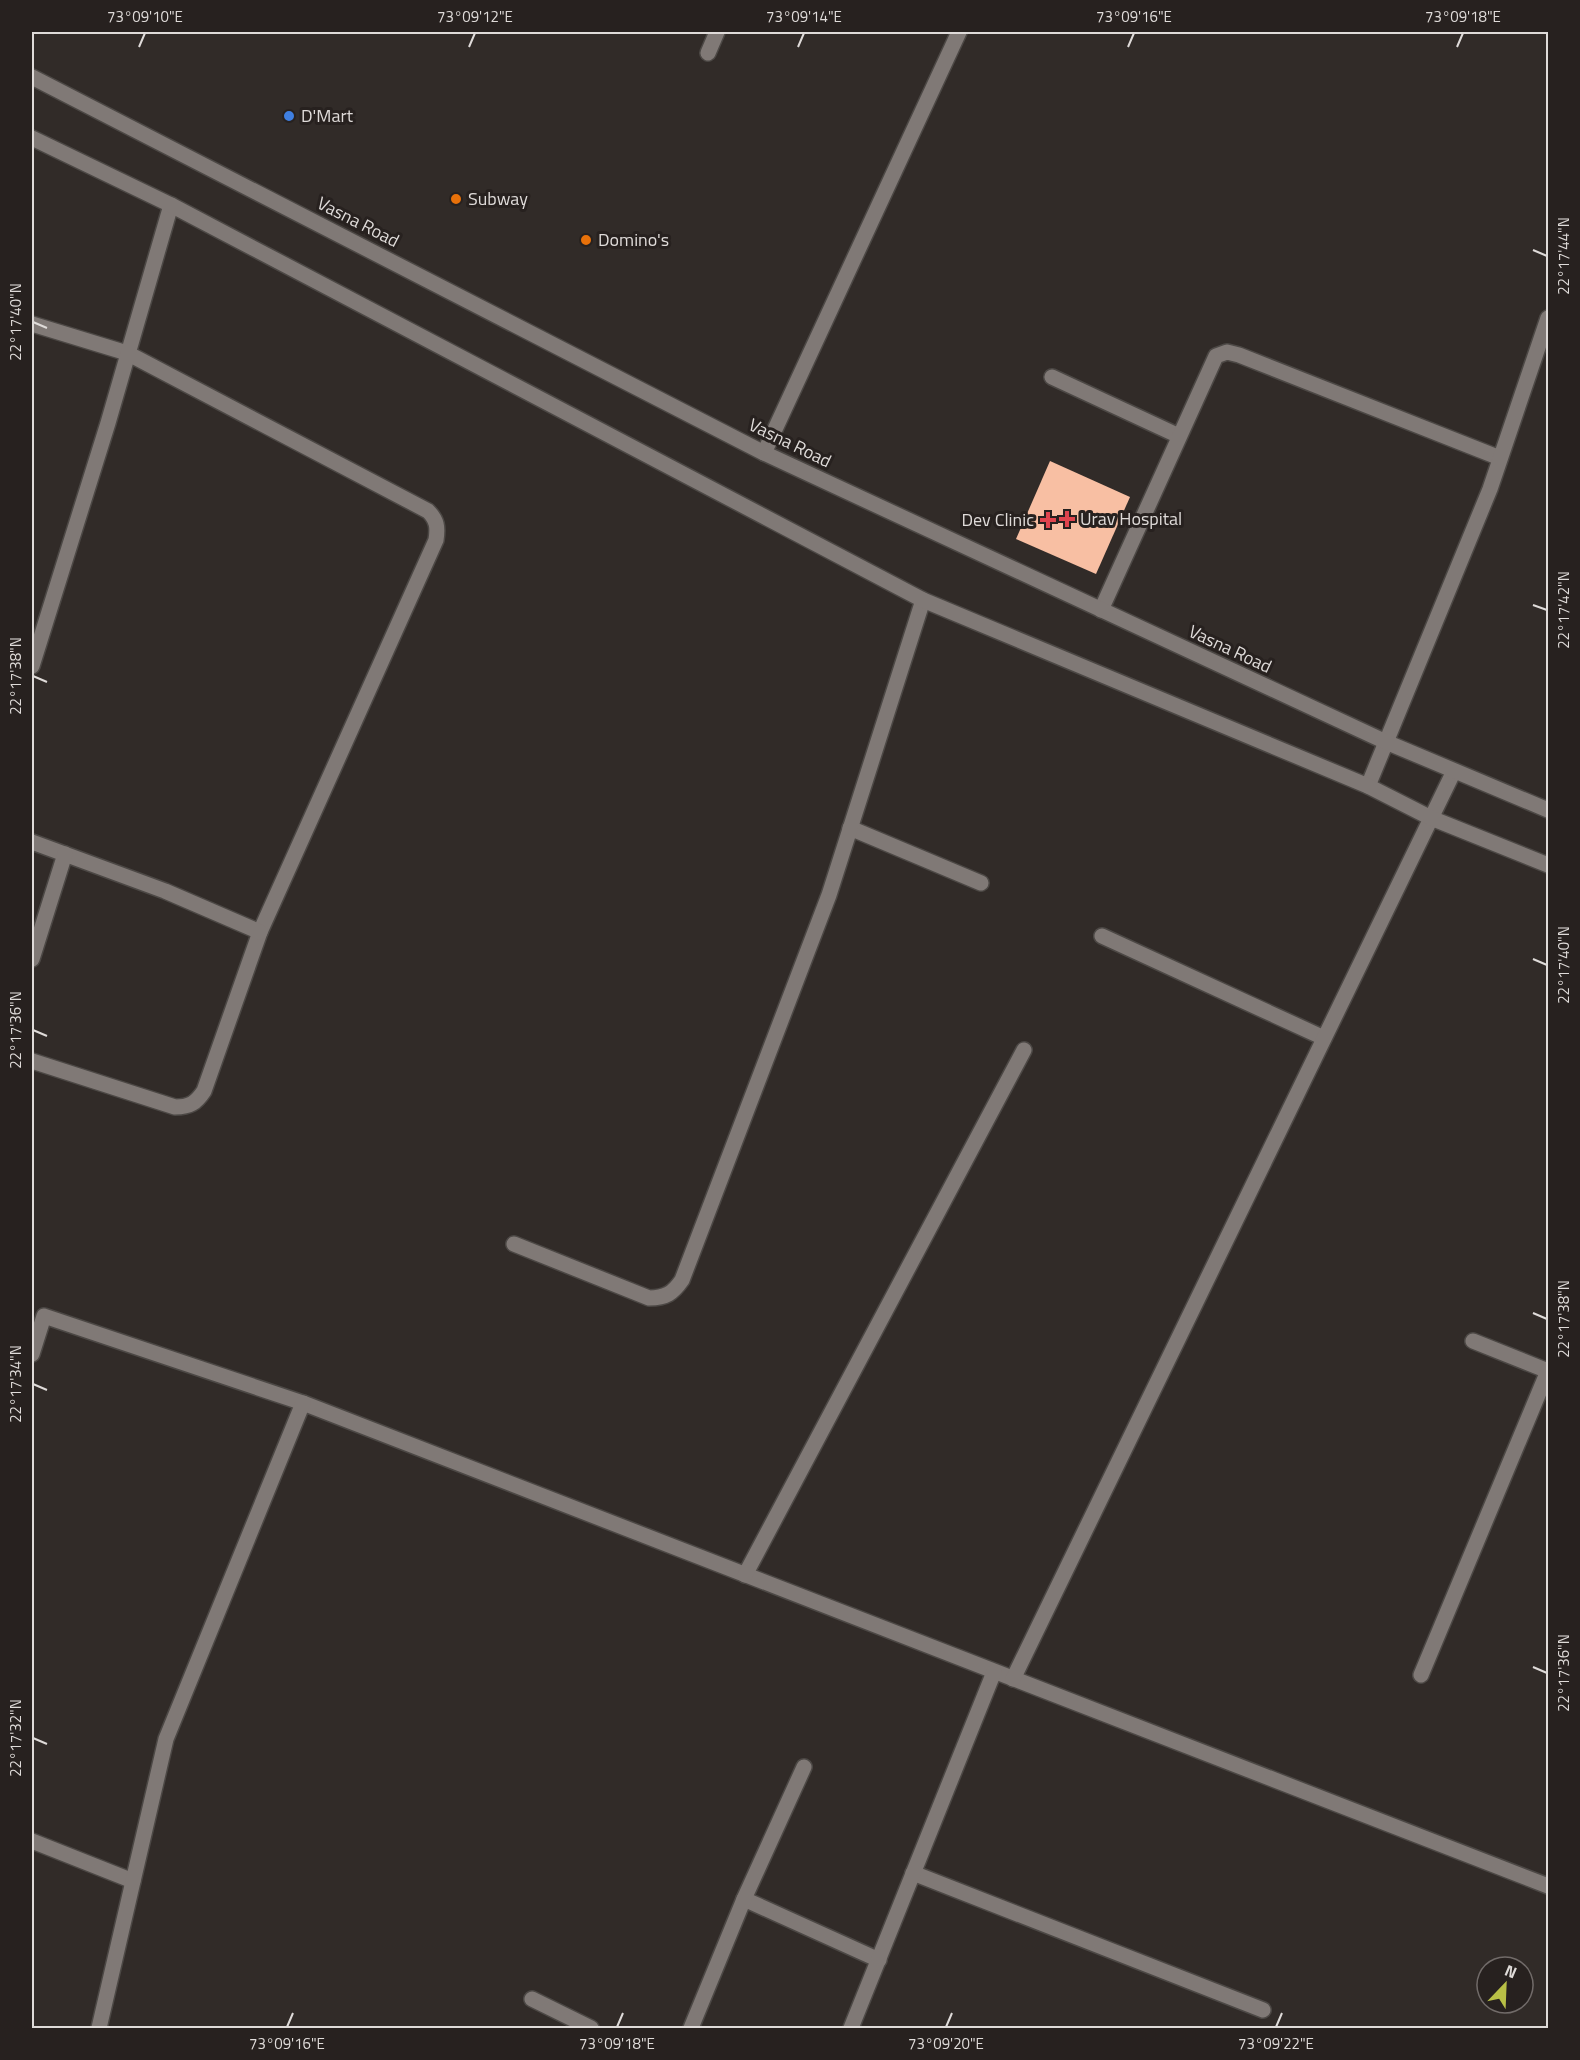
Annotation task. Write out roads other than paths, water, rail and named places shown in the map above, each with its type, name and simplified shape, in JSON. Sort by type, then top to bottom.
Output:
[{"type":"street","points":[[708,53],[717,32]]},
{"type":"street","points":[[764,453],[959,32]]},
{"type":"street","name":"Vasna Road","points":[[32,77],[764,453],[1386,742],[1548,810]]},
{"type":"street","points":[[32,138],[171,205],[923,600],[1368,786],[1431,818],[1548,865]]},
{"type":"street","points":[[32,666],[34,649],[108,423],[171,205]]},
{"type":"street","points":[[1368,786],[1490,489],[1548,318]]},
{"type":"street","points":[[32,324],[127,353],[428,511],[436,519],[438,528],[436,540],[260,932],[204,1091],[198,1100],[188,1107],[175,1107],[32,1060]]},
{"type":"street","points":[[1101,610],[1216,356],[1227,352],[1239,355],[1500,458]]},
{"type":"street","points":[[1052,377],[1179,436]]},
{"type":"street","points":[[514,1244],[649,1298],[662,1298],[674,1292],[682,1280],[829,895],[923,600]]},
{"type":"street","points":[[1012,1679],[1454,771]]},
{"type":"street","points":[[850,828],[981,883]]},
{"type":"street","points":[[32,842],[165,891],[260,932]]},
{"type":"street","points":[[32,959],[65,854]]},
{"type":"street","points":[[1102,936],[1324,1038]]},
{"type":"street","points":[[745,1575],[1024,1050]]},
{"type":"street","points":[[32,1354],[38,1314],[303,1403],[1548,1886]]},
{"type":"street","points":[[1421,1675],[1548,1371],[1473,1341]]},
{"type":"street","points":[[99,2028],[166,1739],[303,1403]]},
{"type":"street","points":[[851,2028],[994,1672]]},
{"type":"street","points":[[691,2028],[744,1899],[804,1767]]},
{"type":"street","points":[[32,1841],[133,1881]]},
{"type":"street","points":[[914,1873],[1263,2010]]},
{"type":"street","points":[[744,1899],[879,1960]]},
{"type":"street","points":[[532,2000],[591,2028]]},
{"type":"place","name":"D'Mart","points":[[289,116]]},
{"type":"place","name":"Subway","points":[[456,199]]},
{"type":"place","name":"Domino's","points":[[586,240]]},
{"type":"place","name":"Urav Hospital","points":[[1067,519]]},
{"type":"place","name":"Dev Clinic","points":[[1048,520]]}]
